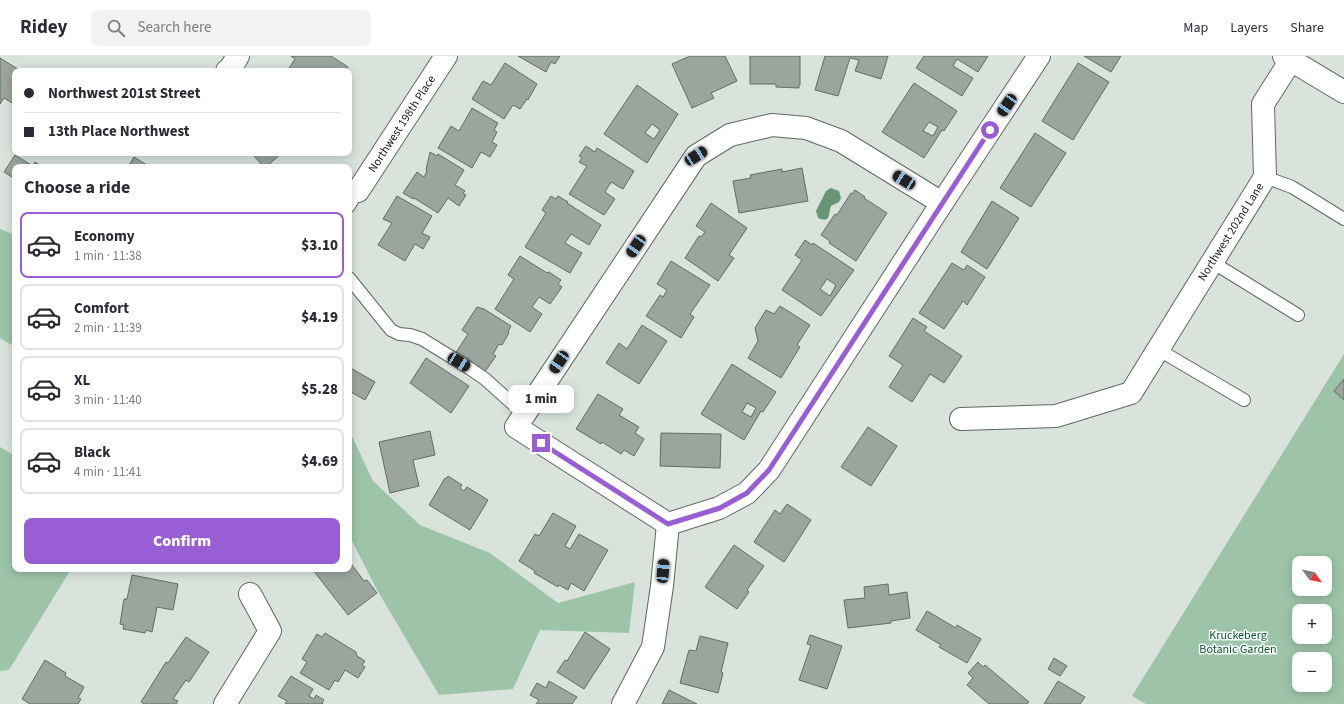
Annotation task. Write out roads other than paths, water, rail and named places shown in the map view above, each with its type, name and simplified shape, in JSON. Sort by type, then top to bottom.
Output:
[{"type":"street","points":[[231,68],[238,56]]},
{"type":"street","name":"Northwest 198th Place","points":[[354,199],[446,56]]},
{"type":"street","points":[[668,524],[720,508],[747,493],[769,470],[1039,56]]},
{"type":"street","points":[[1287,58],[1344,92]]},
{"type":"street","name":"Northwest 202nd Lane","points":[[961,419],[1056,416],[1131,394],[1265,176],[1263,104],[1287,58]]},
{"type":"street","points":[[668,524],[520,420],[696,156],[730,135],[772,125],[806,128],[841,141],[942,203]]},
{"type":"street","points":[[623,704],[653,646],[662,586],[668,524]]},
{"type":"street","points":[[225,704],[270,631],[250,594]]},
{"type":"lane","points":[[1265,176],[1292,187],[1344,219]]},
{"type":"lane","points":[[1212,262],[1298,315]]},
{"type":"lane","points":[[352,282],[391,330],[399,334],[416,336],[422,339],[486,379],[520,420]]},
{"type":"lane","points":[[1159,350],[1244,400]]},
{"type":"park label","name":"Kruckeberg Botanic Garden","points":[[1238,642]]}]
